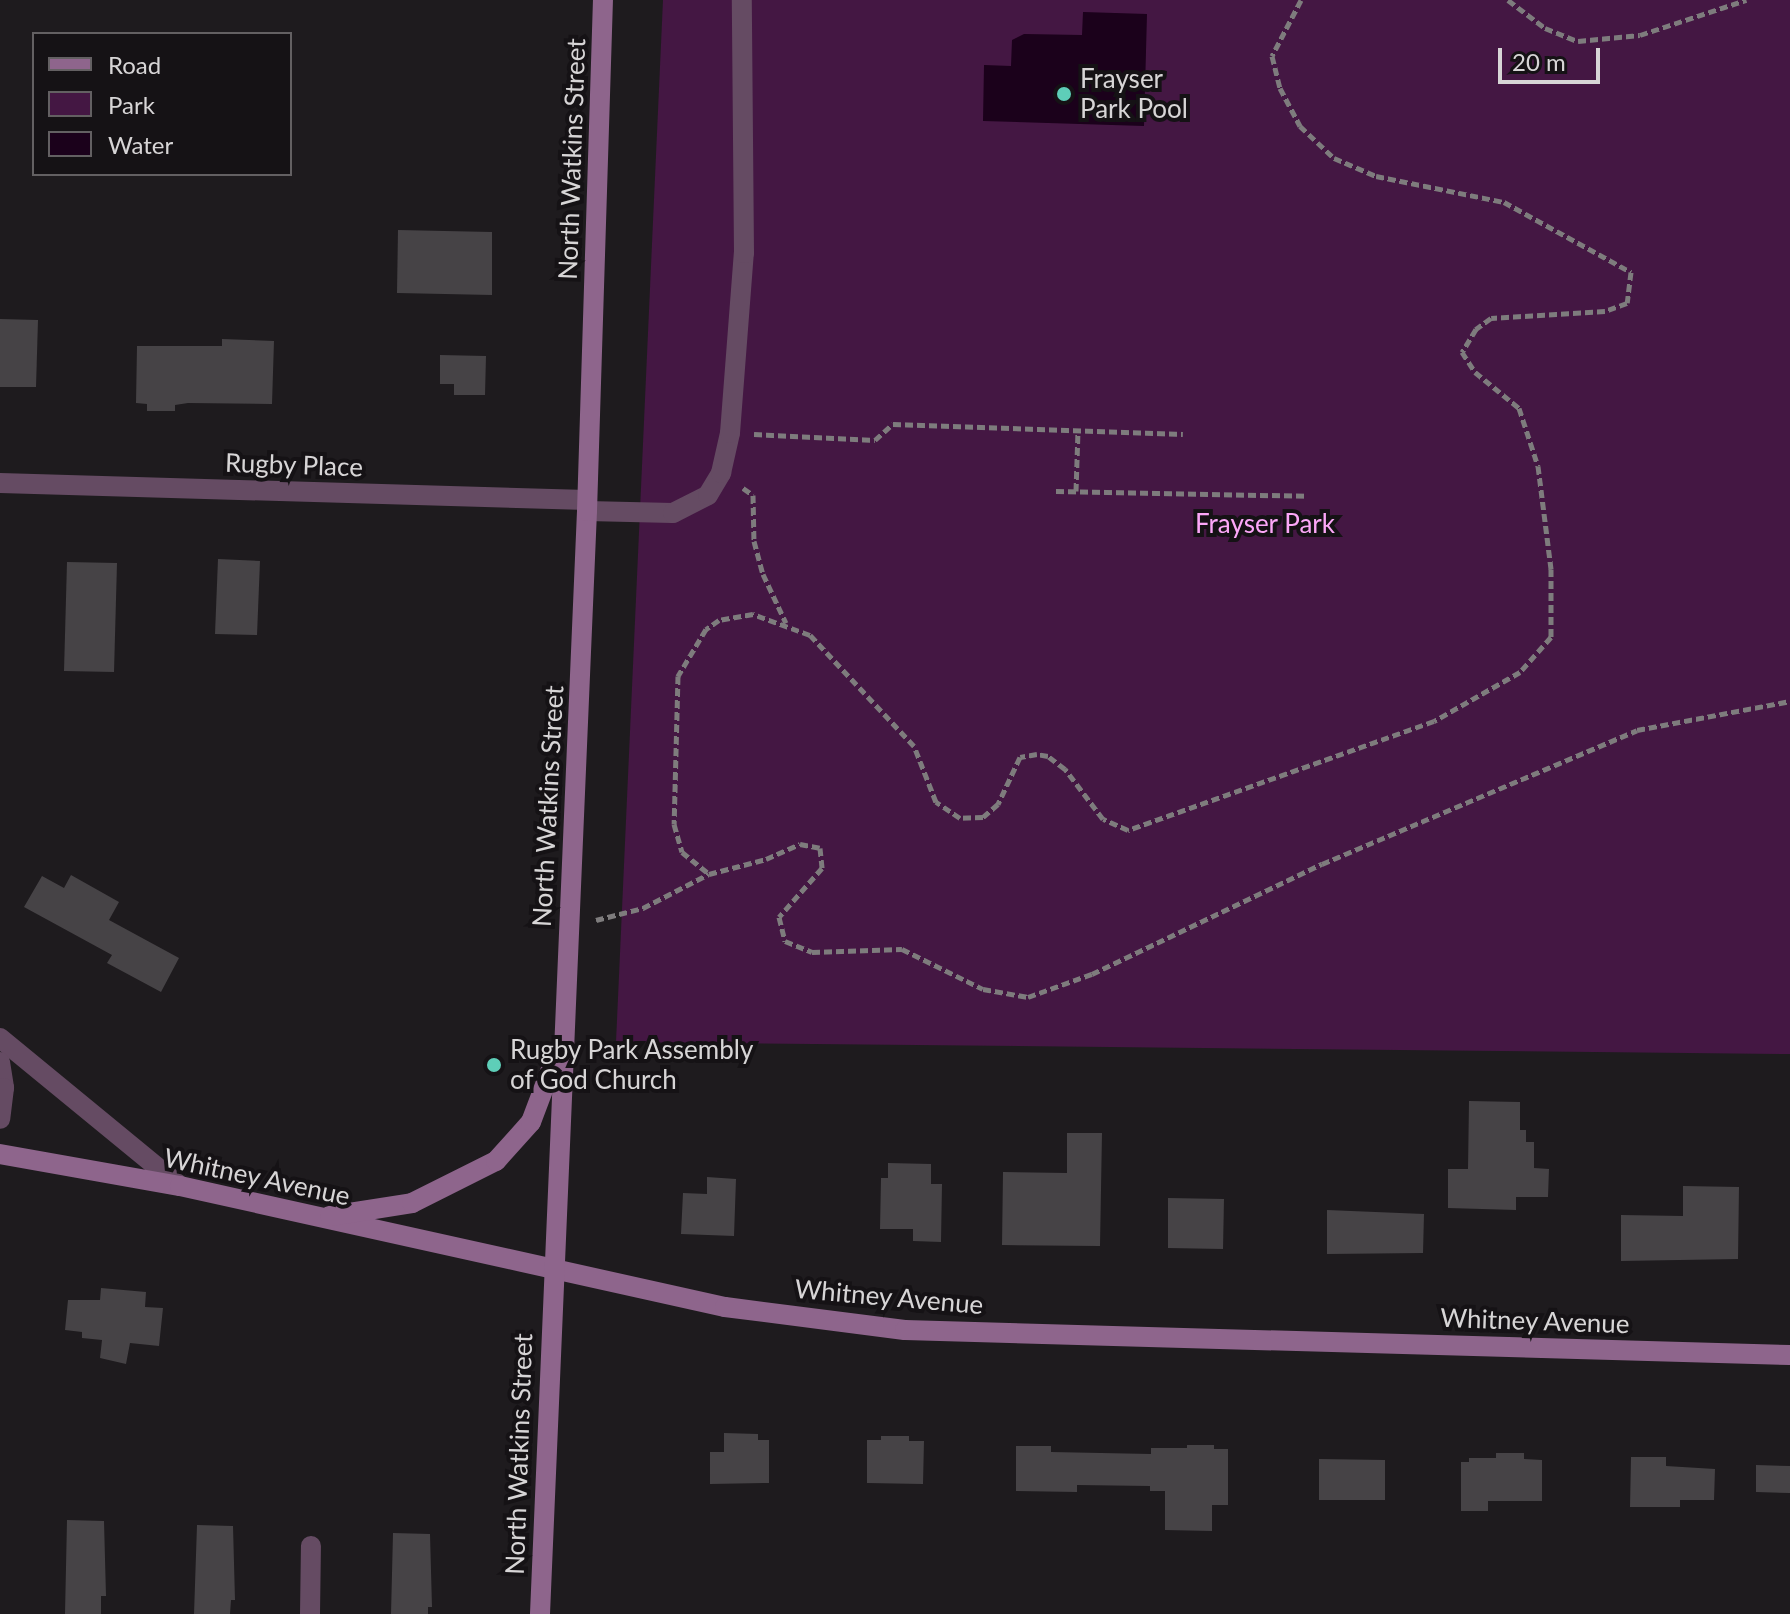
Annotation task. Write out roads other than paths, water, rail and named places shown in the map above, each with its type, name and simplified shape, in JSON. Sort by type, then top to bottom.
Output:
[{"type":"main road","name":"North Watkins Street","points":[[540,1614],[552,1270],[587,505],[603,0]]},
{"type":"main road","points":[[320,1217],[412,1203],[496,1161],[531,1122],[563,1038]]},
{"type":"main road","name":"Whitney Avenue","points":[[0,1154],[180,1186],[725,1307],[905,1330],[1790,1355]]},
{"type":"street","name":"Rugby Place","points":[[0,483],[587,505],[673,513],[708,495],[721,473],[730,433],[744,253],[742,0]]},
{"type":"street","points":[[0,1038],[180,1186]]},
{"type":"street","points":[[0,1062],[4,1088],[0,1119]]},
{"type":"street","points":[[310,1614],[311,1546]]},
{"type":"water","name":"Frayser Park Pool","points":[[1083,12],[1147,14],[1144,126],[983,121],[984,65],[1011,66],[1012,40],[1024,34],[1082,35]]},
{"type":"place","name":"Frayser Park Pool","points":[[1064,94]]},
{"type":"place","name":"Rugby Park Assembly of God Church","points":[[494,1065]]},
{"type":"park label","name":"Frayser Park","points":[[1265,524]]}]
